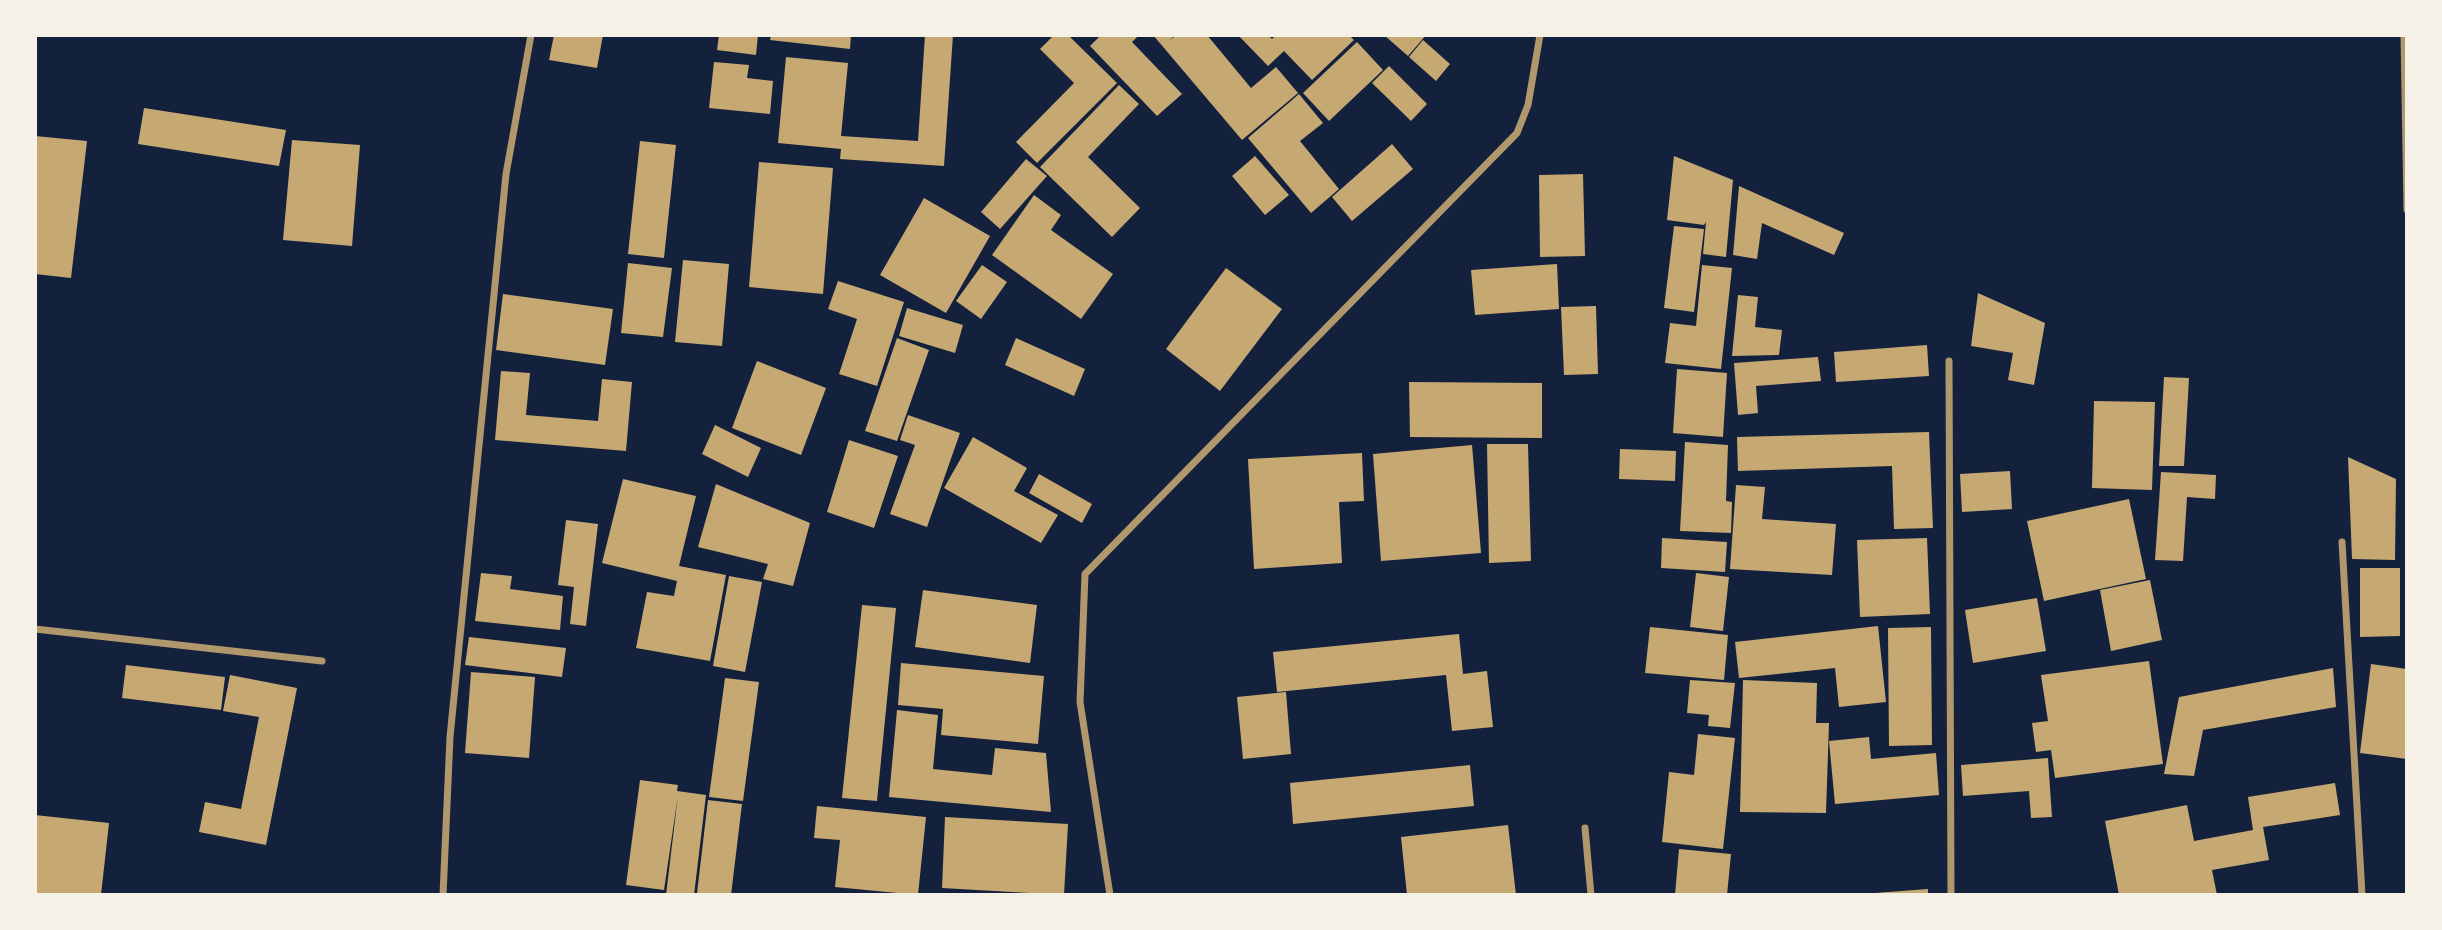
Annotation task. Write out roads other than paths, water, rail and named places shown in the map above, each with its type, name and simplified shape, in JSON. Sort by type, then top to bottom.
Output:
[{"type":"street","points":[[443,895],[450,737],[506,174],[531,35]]},
{"type":"street","points":[[1110,895],[1080,702],[1085,574],[1517,133],[1528,105],[1540,35]]},
{"type":"street","points":[[2404,35],[2407,210]]},
{"type":"street","points":[[1949,361],[1951,895]]},
{"type":"street","points":[[2342,542],[2362,895]]},
{"type":"street","points":[[35,629],[322,661]]},
{"type":"street","points":[[1585,828],[1591,895]]}]
